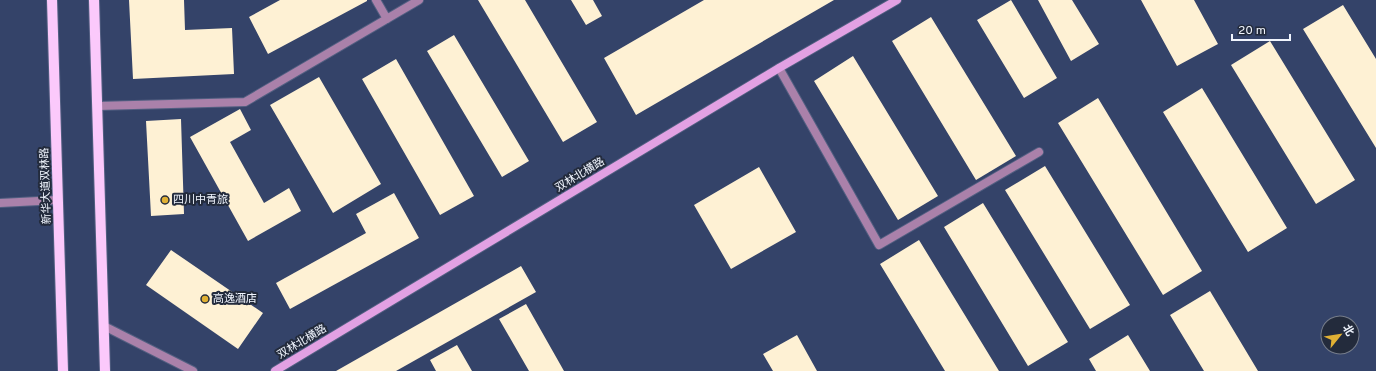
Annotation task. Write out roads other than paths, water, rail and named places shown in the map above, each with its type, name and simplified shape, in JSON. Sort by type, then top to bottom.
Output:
[{"type":"main road","name":"新华大道双林路","points":[[52,0],[63,371]]},
{"type":"main road","points":[[94,0],[105,371]]},
{"type":"street","points":[[376,0],[386,19]]},
{"type":"street","points":[[97,106],[245,102],[419,0]]},
{"type":"street","name":"双林北横路","points":[[275,371],[779,68],[897,0]]},
{"type":"street","points":[[779,68],[879,245],[1039,152]]},
{"type":"street","points":[[0,203],[58,200]]},
{"type":"street","points":[[104,326],[193,371]]},
{"type":"place","name":"四川中青旅","points":[[165,200]]},
{"type":"place","name":"高逸酒店","points":[[205,299]]}]
